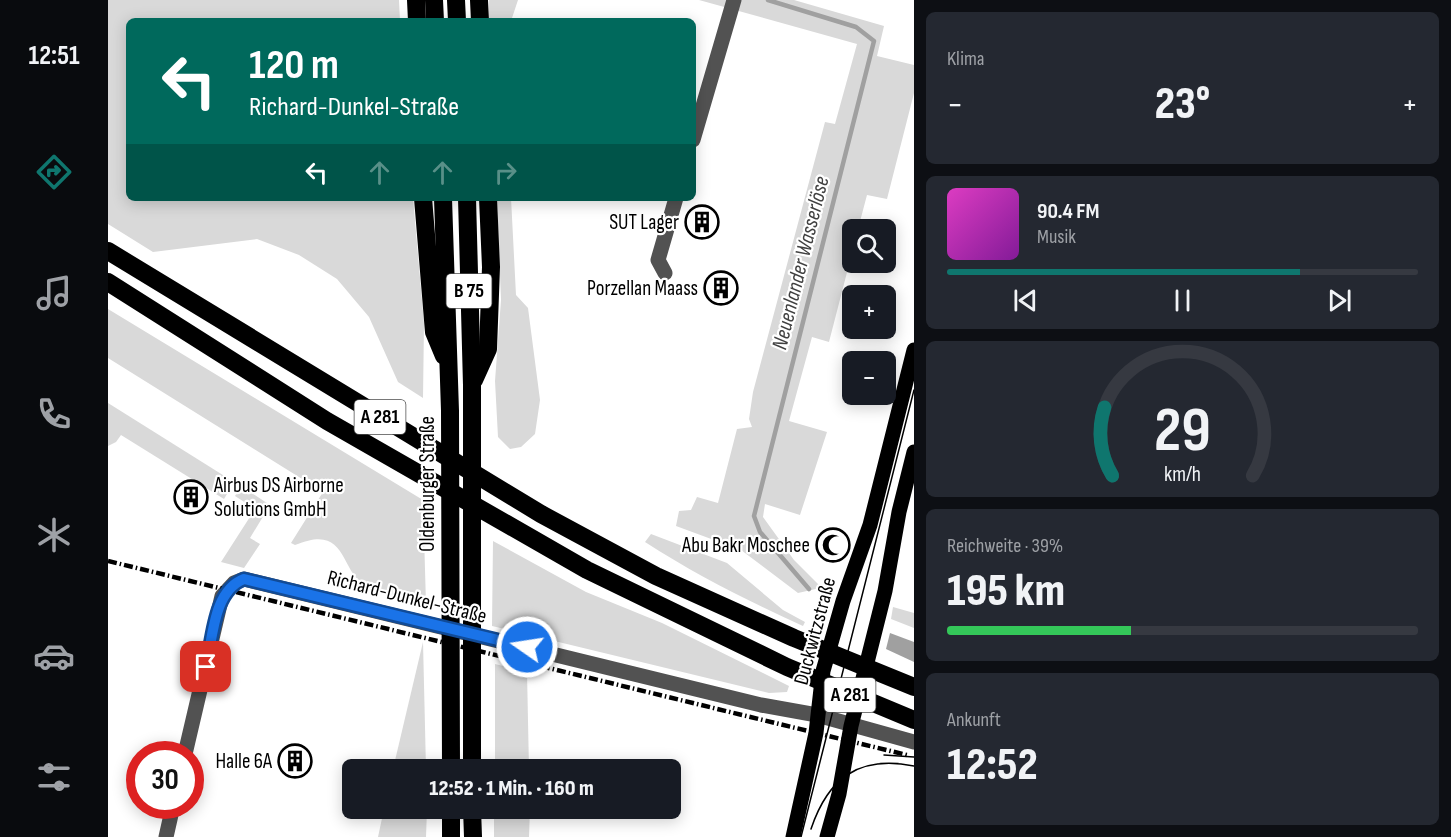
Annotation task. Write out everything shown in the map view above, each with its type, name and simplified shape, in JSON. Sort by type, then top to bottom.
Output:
[{"type":"highway","points":[[416,0],[417,18]]},
{"type":"highway","points":[[434,0],[435,18]]},
{"type":"highway","points":[[456,0],[457,18]]},
{"type":"highway","points":[[479,0],[480,18]]},
{"type":"highway","points":[[423,201],[434,332],[449,366]]},
{"type":"highway","name":"Oldenburger Straße","points":[[443,201],[450,411],[451,759]]},
{"type":"highway","name":"B 75","points":[[467,201],[472,385],[472,759]]},
{"type":"highway","points":[[472,385],[488,349],[490,267],[488,201]]},
{"type":"highway","name":"A 281","points":[[108,251],[541,514],[656,576],[794,638],[914,687]]},
{"type":"highway","name":"A 281","points":[[111,284],[327,421],[587,570],[787,667],[914,720]]},
{"type":"highway","points":[[451,819],[451,837]]},
{"type":"highway","points":[[472,819],[473,837]]},
{"type":"main road","name":"Duckwitzstraße","points":[[794,837],[828,654],[843,601],[870,525],[914,350]]},
{"type":"main road","points":[[826,837],[839,794],[851,726],[885,591],[899,512],[914,452]]},
{"type":"street","points":[[696,130],[733,5]]},
{"type":"street","points":[[665,273],[658,260],[675,201]]},
{"type":"street","name":"Richard-Dunkel-Straße","points":[[188,741],[222,597],[234,583],[244,579],[761,705],[818,715]]},
{"type":"street","name":"Duckwitzstraße","points":[[818,715],[851,726]]},
{"type":"street","points":[[851,726],[914,742]]},
{"type":"street","points":[[166,837],[170,819]]},
{"type":"shaded area","points":[[108,0],[399,0],[400,18],[126,18],[126,201],[413,201],[424,323],[423,398],[398,382],[369,317],[337,279],[299,255],[257,239],[153,252],[108,224]]},
{"type":"shaded area","points":[[489,0],[518,0],[512,18],[489,18]]},
{"type":"shaded area","points":[[699,0],[794,0],[884,26],[877,56],[914,65],[914,93],[887,199],[867,195],[861,219],[842,219],[842,273],[847,273],[829,342],[812,337],[789,421],[827,432],[800,515],[765,504],[763,517],[794,560],[820,586],[820,588],[798,593],[741,550],[676,526],[679,511],[691,510],[697,497],[718,503],[737,429],[752,427],[749,419],[753,392],[825,122],[835,124],[857,44]]},
{"type":"shaded area","points":[[497,201],[511,201],[516,295],[528,308],[540,400],[535,434],[521,447],[510,449],[498,437],[495,381],[501,300]]},
{"type":"shaded area","points":[[108,309],[423,500],[426,604],[367,588],[358,580],[340,551],[325,540],[312,540],[295,545],[291,543],[323,492],[108,358]]},
{"type":"shaded area","points":[[108,403],[234,482],[224,499],[121,435],[116,442],[108,446]]},
{"type":"shaded area","points":[[241,486],[270,505],[250,538],[260,544],[244,568],[221,562],[255,509],[235,496]]},
{"type":"shaded area","points":[[651,534],[727,563],[783,610],[805,622],[803,626],[683,566],[645,542]]},
{"type":"shaded area","points":[[493,541],[586,592],[662,623],[789,686],[787,692],[769,693],[492,626]]},
{"type":"shaded area","points":[[893,607],[914,613],[914,628],[891,619]]},
{"type":"shaded area","points":[[890,633],[914,642],[914,662],[886,649]]},
{"type":"shaded area","points":[[423,642],[426,759],[395,759]]},
{"type":"shaded area","points":[[495,664],[527,672],[529,759],[495,759]]},
{"type":"shaded area","points":[[382,819],[427,819],[426,837],[378,837]]},
{"type":"shaded area","points":[[494,819],[530,819],[529,837],[494,837]]},
{"type":"waterway","name":"Neuenlander Wasserlöse","points":[[768,0],[856,27],[874,41],[754,516],[760,532],[809,589]]},
{"type":"tram line","points":[[801,837],[914,390]]},
{"type":"tram line","points":[[884,755],[914,757]]},
{"type":"tram line","points":[[811,829],[827,796],[848,774],[877,764],[894,763],[914,766]]},
{"type":"railway","points":[[108,561],[907,755]]},
{"type":"place","name":"SUT Lager","points":[[702,222]]},
{"type":"place","name":"Porzellan Maass","points":[[721,288]]},
{"type":"place","name":"Airbus DS Airborne Solutions GmbH","points":[[191,497]]},
{"type":"place","name":"Abu Bakr Moschee","points":[[833,545]]},
{"type":"place","name":"Halle 6A","points":[[295,761]]},
{"type":"route","points":[[206,667],[222,597],[234,583],[244,579],[527,647]]}]
